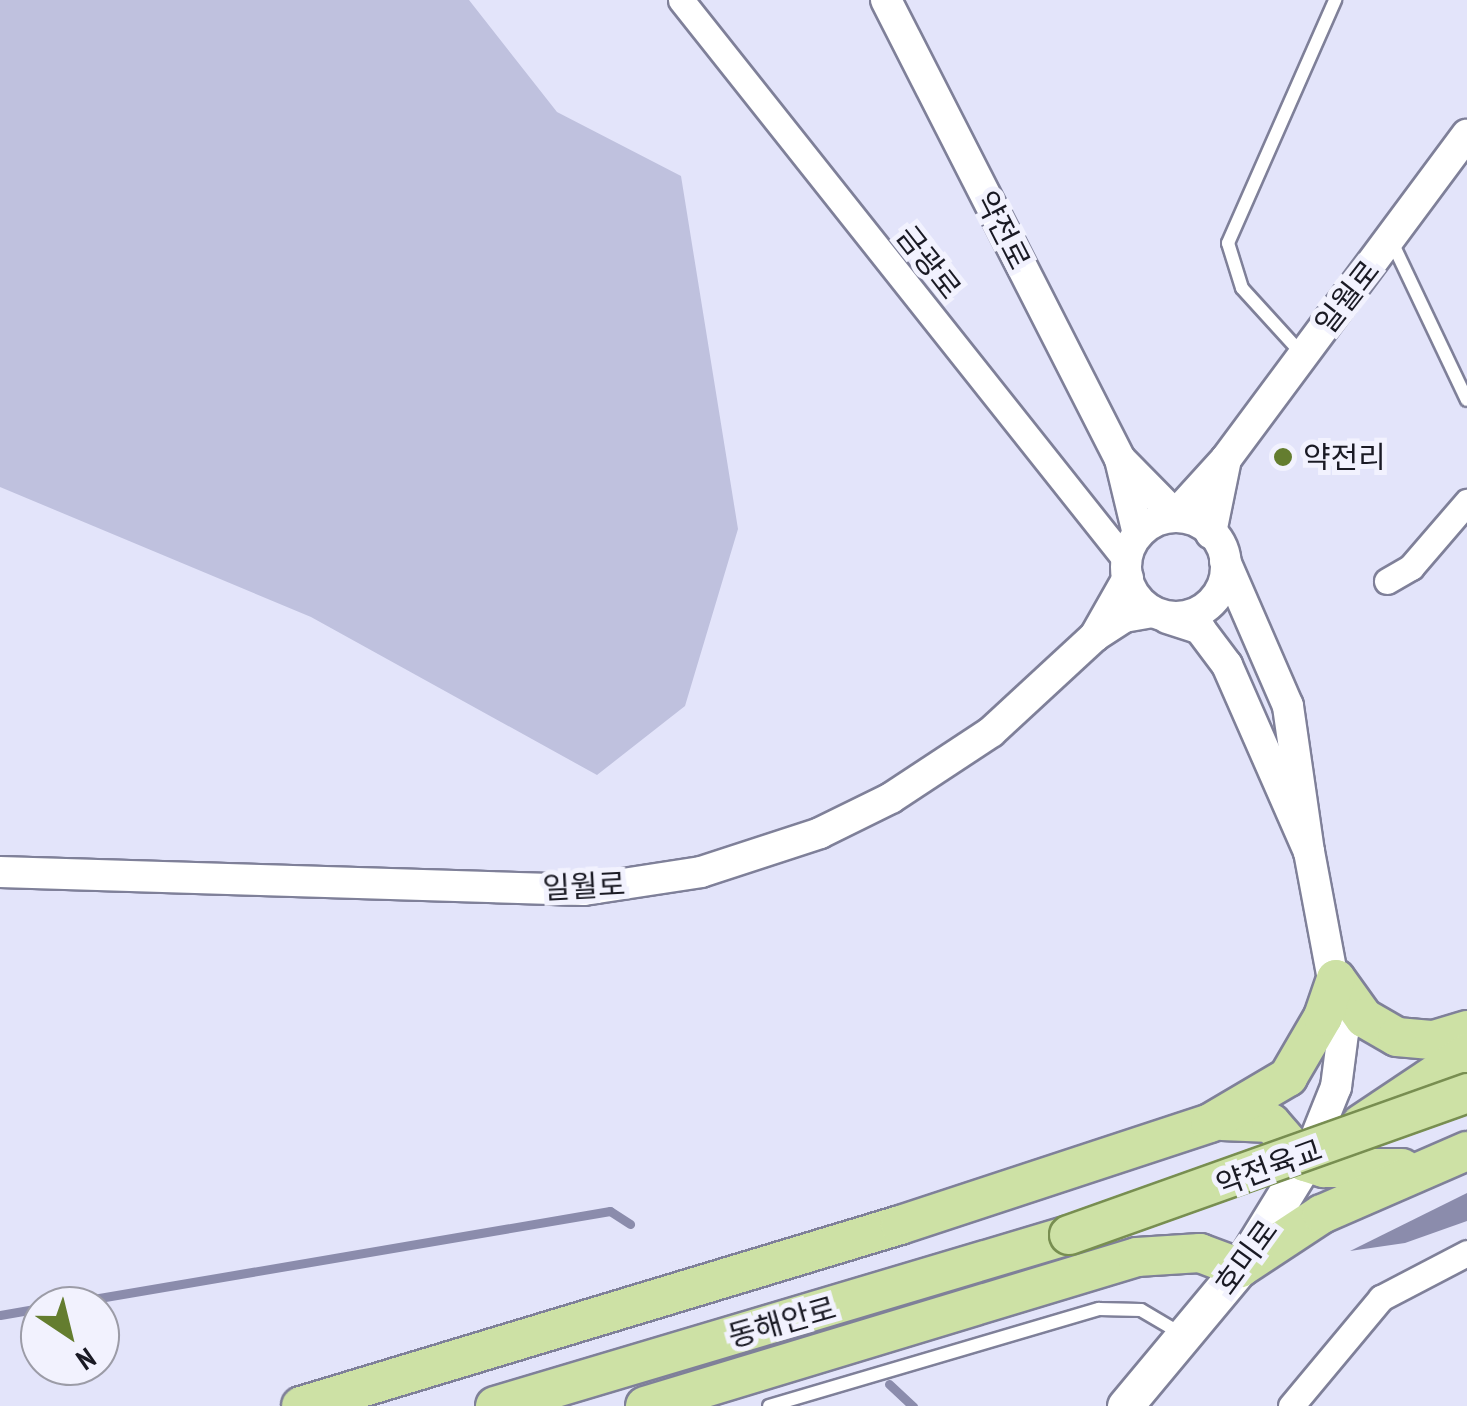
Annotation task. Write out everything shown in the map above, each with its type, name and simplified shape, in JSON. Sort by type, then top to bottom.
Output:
[{"type":"main road","points":[[1336,979],[1364,1018],[1397,1037],[1434,1040],[1467,1030]]},
{"type":"main road","points":[[1210,1124],[1288,1076],[1323,1017],[1336,979]]},
{"type":"main road","points":[[1305,1162],[1467,1054]]},
{"type":"main road","name":"약전육교","points":[[1069,1236],[1467,1094]]},
{"type":"main road","points":[[300,1406],[881,1231],[1210,1124],[1240,1118],[1271,1123],[1305,1162],[1348,1170],[1429,1166]]},
{"type":"main road","points":[[646,1406],[1137,1256],[1189,1252],[1240,1268],[1322,1214],[1467,1152]]},
{"type":"main road","name":"호미로","points":[[1125,1406],[1240,1268],[1305,1162]]},
{"type":"main road","name":"동해안로","points":[[495,1406],[1069,1236]]},
{"type":"street","name":"금광로","points":[[681,0],[1131,558]]},
{"type":"street","name":"약전로","points":[[886,0],[1120,459],[1175,515]]},
{"type":"street","name":"일월로","points":[[1175,515],[1226,459],[1467,134]]},
{"type":"street","name":"약전로","points":[[1120,459],[1131,558]]},
{"type":"street","name":"일월로","points":[[1211,533],[1226,459]]},
{"type":"street","points":[[1386,582],[1411,567],[1467,502]]},
{"type":"street","points":[[1175,515],[1211,533],[1225,561],[1214,604],[1160,615],[1131,558],[1175,515]]},
{"type":"street","name":"일월로","points":[[1095,636],[1131,558]]},
{"type":"street","name":"호미로","points":[[1225,561],[1288,706],[1309,852],[1336,979],[1342,1061],[1305,1162]]},
{"type":"street","name":"일월로","points":[[0,872],[584,890],[702,872],[820,834],[904,790],[991,732],[1095,636],[1124,618],[1160,615]]},
{"type":"street","name":"호미로","points":[[1160,615],[1200,629],[1228,665],[1309,852]]},
{"type":"street","points":[[1292,1406],[1381,1298],[1467,1253]]},
{"type":"lane","points":[[1302,354],[1242,288],[1228,243],[1335,0]]},
{"type":"lane","points":[[1391,240],[1467,400]]},
{"type":"lane","points":[[768,1406],[1099,1309],[1142,1310],[1187,1336]]},
{"type":"shaded area","points":[[0,0],[469,0],[557,112],[681,176],[738,529],[685,706],[597,775],[311,617],[0,487]]},
{"type":"shaded area","points":[[1467,1193],[1467,1221],[1405,1243],[1350,1251]]},
{"type":"waterway","points":[[120,1294],[610,1211],[630,1224]]},
{"type":"waterway","points":[[0,1315],[20,1312]]},
{"type":"waterway","points":[[889,1384],[913,1406]]},
{"type":"place","name":"약전리","points":[[1283,457]]}]
